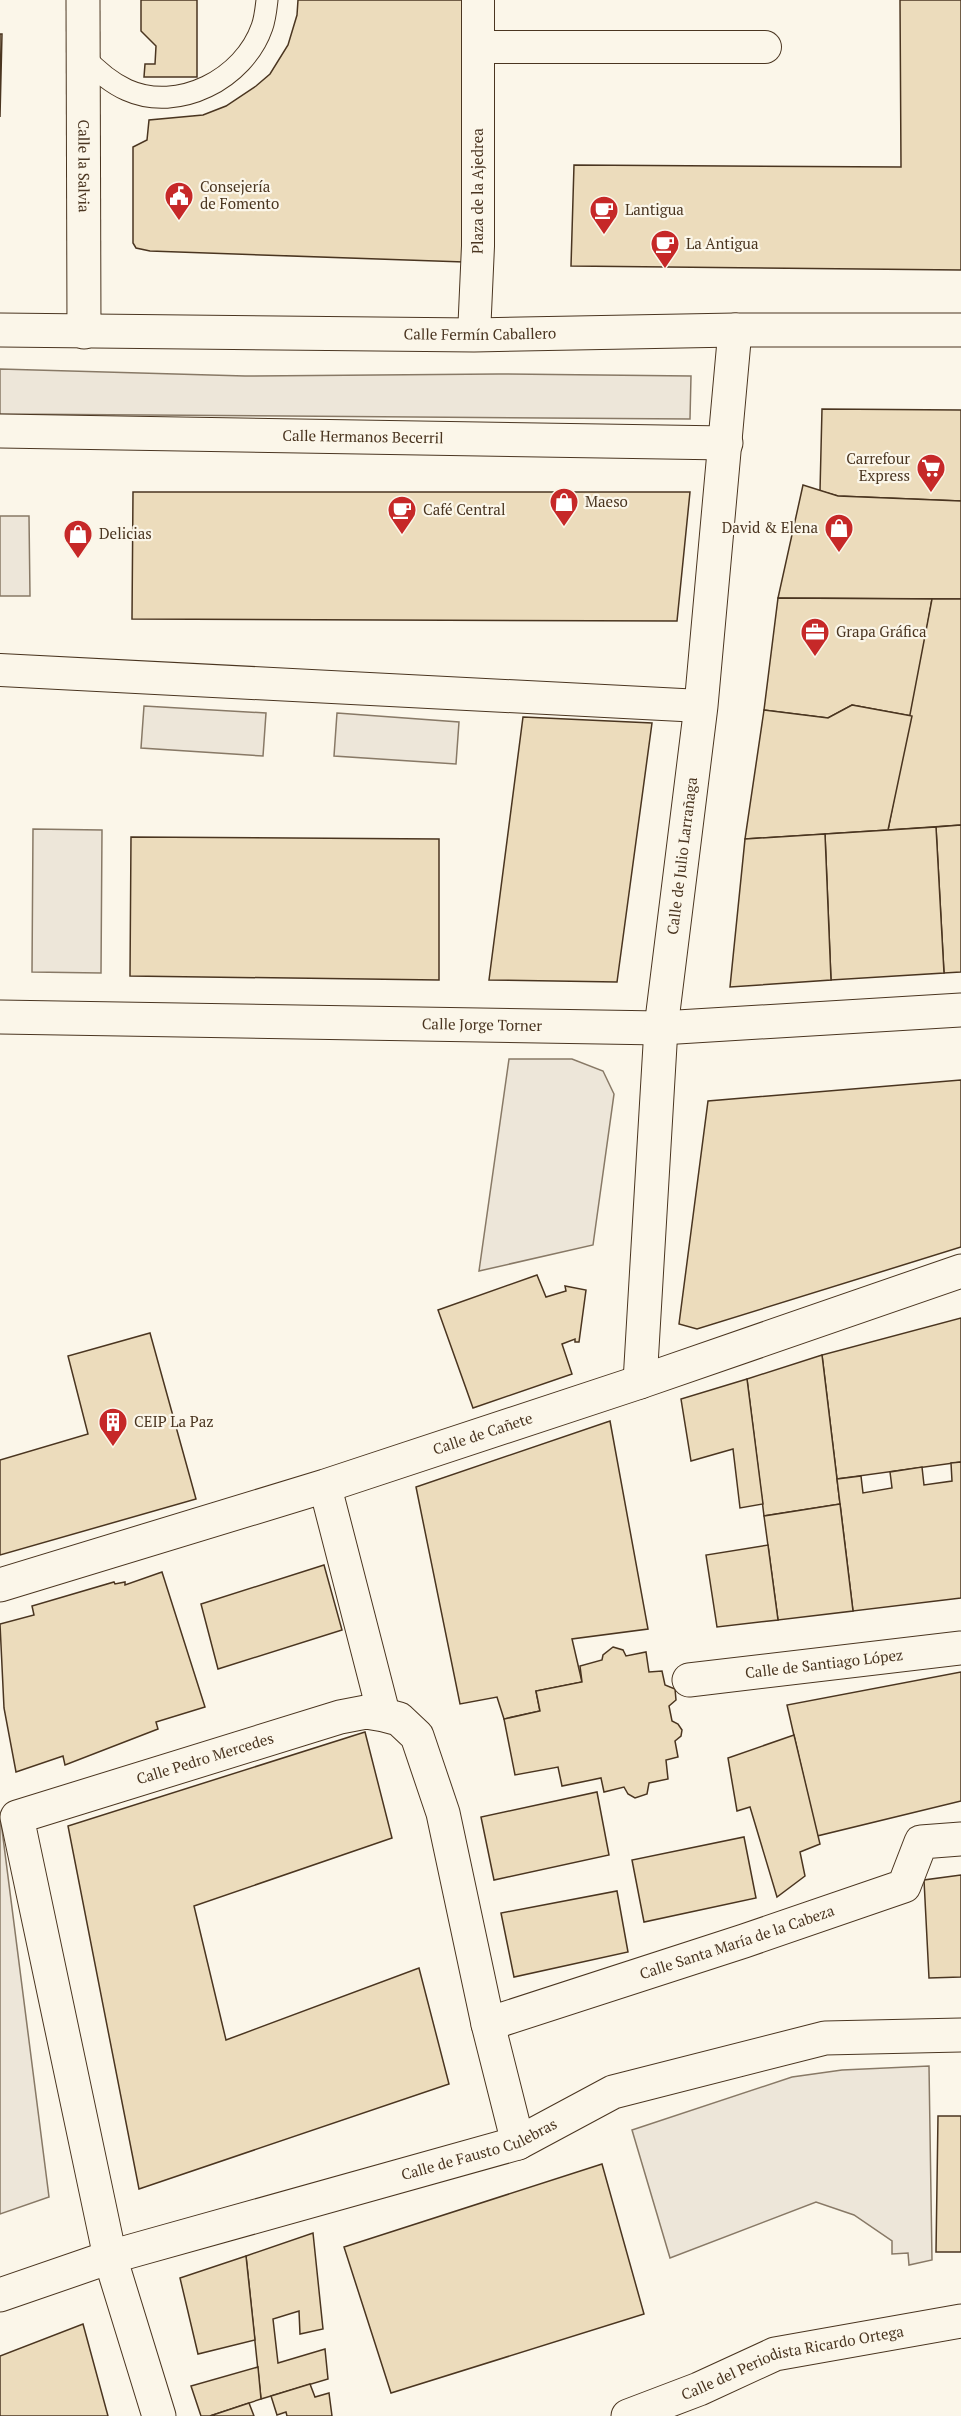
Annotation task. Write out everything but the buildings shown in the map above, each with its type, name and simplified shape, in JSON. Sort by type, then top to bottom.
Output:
[{"type":"street","name":"Calle la Salvia","points":[[82,0],[84,332]]},
{"type":"street","name":"Plaza de la Ajedrea","points":[[474,335],[478,246],[478,0]]},
{"type":"street","points":[[478,47],[765,47]]},
{"type":"street","name":"Calle Fermín Caballero","points":[[0,330],[474,335],[735,330],[961,330]]},
{"type":"street","name":"Calle de Julio Larrañaga","points":[[640,1382],[661,1028],[701,706],[735,330]]},
{"type":"street","name":"Calle Hermanos Becerril","points":[[0,431],[726,443]]},
{"type":"street","points":[[0,670],[701,706]]},
{"type":"street","name":"Calle Jorge Torner","points":[[0,1017],[661,1028],[961,1010]]},
{"type":"street","name":"Calle de Cañete","points":[[0,1585],[325,1486],[640,1382],[961,1271]]},
{"type":"street","points":[[325,1486],[384,1715]]},
{"type":"street","name":"Calle de Santiago López","points":[[689,1680],[961,1648]]},
{"type":"street","name":"Calle Pedro Mercedes","points":[[110,2257],[17,1817],[339,1717],[366,1712],[384,1715],[399,1719],[417,1736],[443,1813],[488,2024],[518,2143]]},
{"type":"street","name":"Calle Santa María de la Cabeza","points":[[488,2024],[744,1941],[904,1886],[921,1842],[961,1839]]},
{"type":"street","name":"Calle de Fausto Culebras","points":[[0,2295],[110,2257],[518,2143],[613,2092],[825,2038],[961,2035]]},
{"type":"street","points":[[110,2257],[159,2416]]},
{"type":"street","name":"Calle del Periodista Ricardo Ortega","points":[[628,2416],[699,2390],[775,2354],[961,2321]]},
{"type":"lane","points":[[83,56],[100,75],[128,91],[160,97],[193,93],[223,79],[246,56],[262,28],[267,0]]},
{"type":"shaded area","points":[[0,369],[245,376],[498,374],[691,376],[690,419],[0,414]]},
{"type":"shaded area","points":[[0,516],[29,516],[30,596],[0,596]]},
{"type":"shaded area","points":[[144,706],[266,713],[263,756],[141,748]]},
{"type":"shaded area","points":[[337,713],[459,722],[456,764],[334,756]]},
{"type":"shaded area","points":[[33,829],[102,830],[101,973],[32,972]]},
{"type":"shaded area","points":[[509,1059],[572,1059],[603,1071],[614,1094],[593,1245],[479,1271]]},
{"type":"shaded area","points":[[0,1814],[49,2197],[0,2214]]},
{"type":"shaded area","points":[[929,2066],[932,2260],[909,2265],[908,2253],[892,2254],[892,2241],[854,2215],[816,2202],[670,2258],[632,2130],[792,2077],[842,2070]]},
{"type":"place","name":"Consejería de Fomento","points":[[179,222]]},
{"type":"place","name":"Lantigua","points":[[604,236]]},
{"type":"place","name":"La Antigua","points":[[665,270]]},
{"type":"place","name":"Carrefour Express","points":[[931,494]]},
{"type":"place","name":"Maeso","points":[[564,528]]},
{"type":"place","name":"Café Central","points":[[402,536]]},
{"type":"place","name":"David & Elena","points":[[839,554]]},
{"type":"place","name":"Delicias","points":[[78,560]]},
{"type":"place","name":"Grapa Gráfica","points":[[815,658]]},
{"type":"place","name":"CEIP La Paz","points":[[113,1448]]}]
